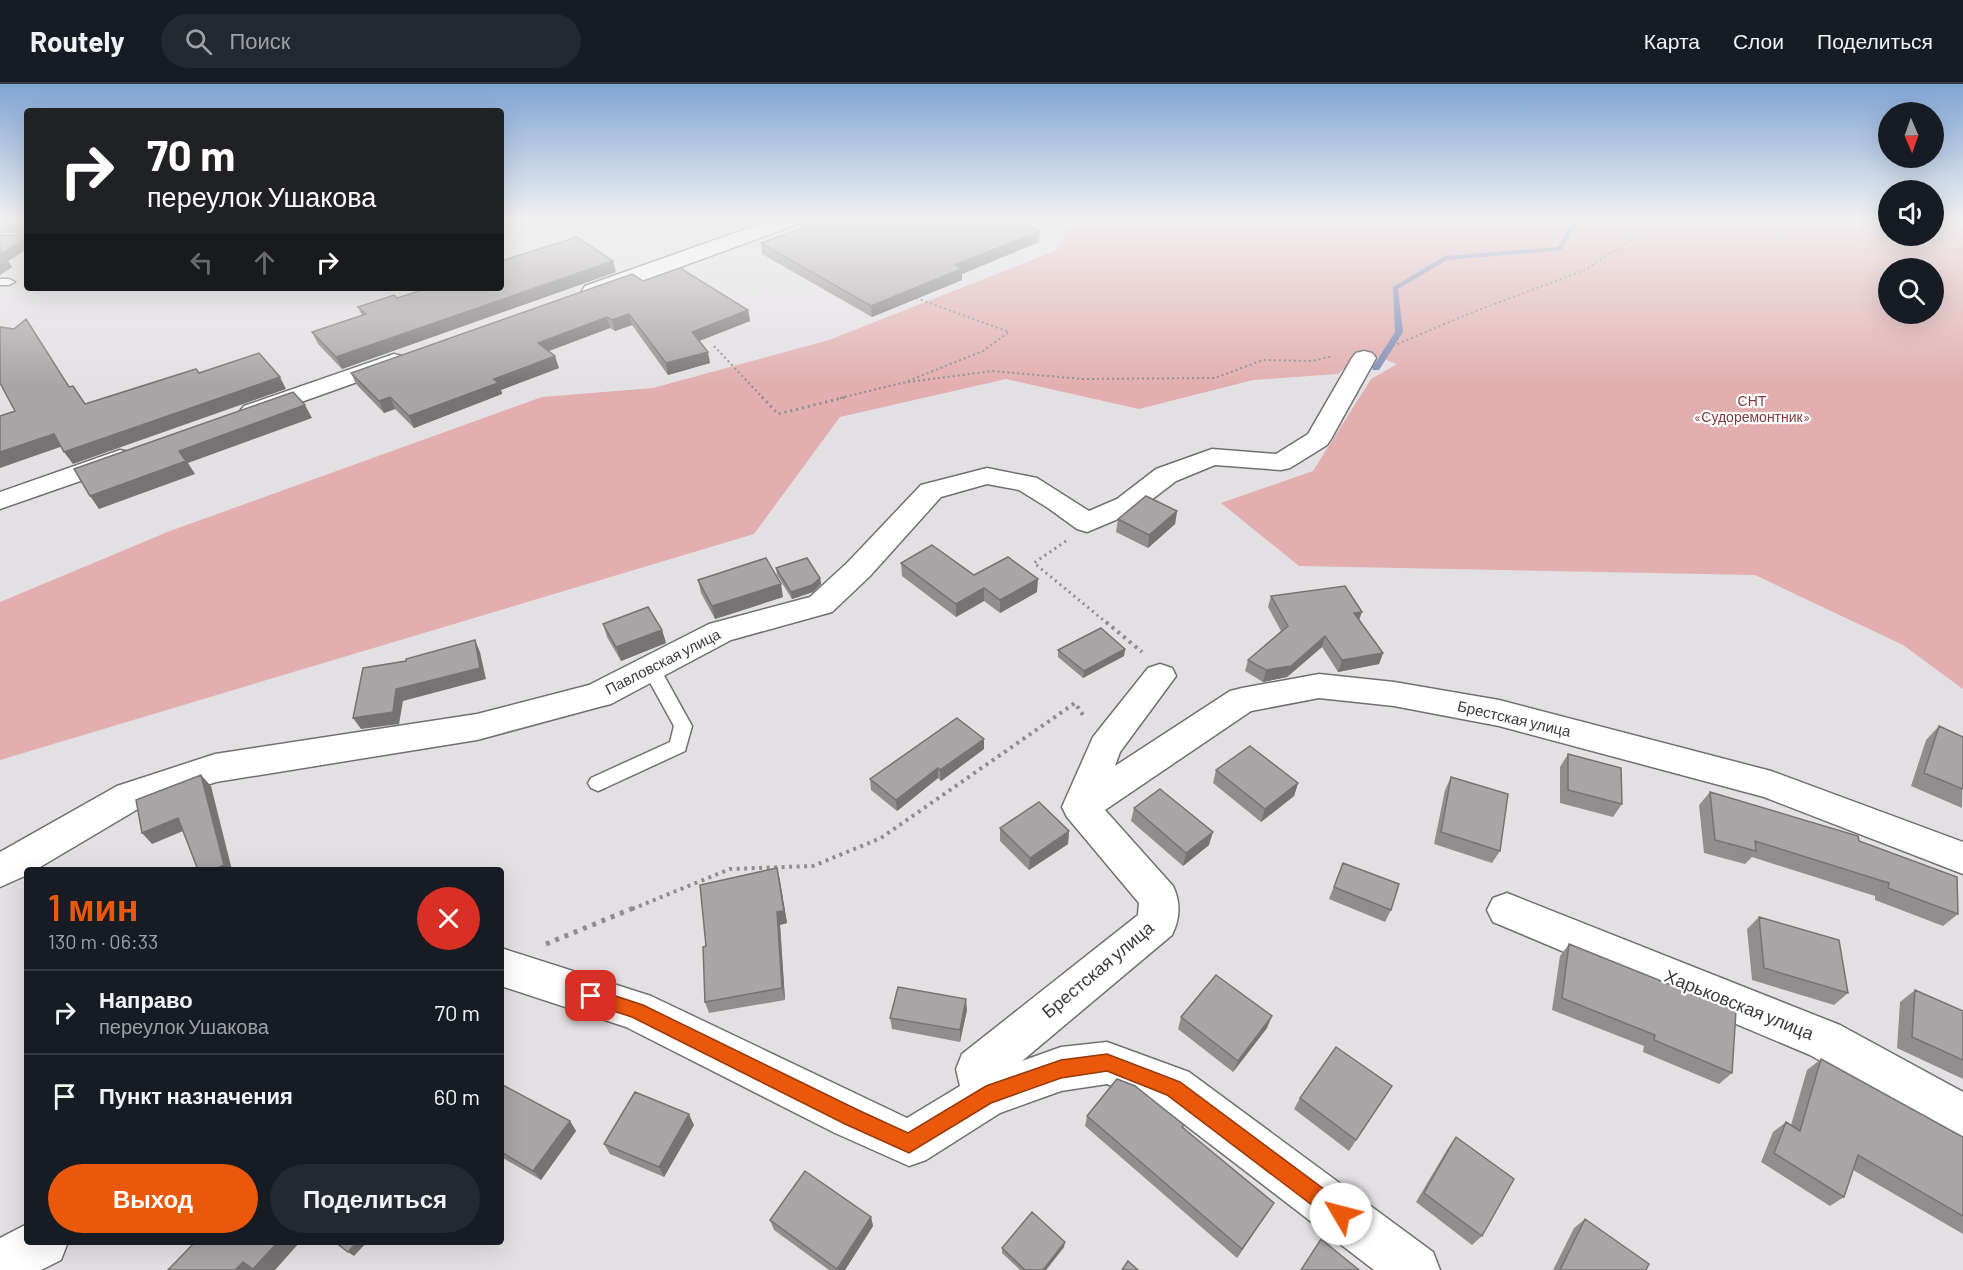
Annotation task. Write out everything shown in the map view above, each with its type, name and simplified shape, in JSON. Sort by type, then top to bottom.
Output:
[{"type":"street","points":[[575,297],[636,275]]},
{"type":"street","points":[[237,417],[417,353]]},
{"type":"street","name":"Павловская улица","points":[[0,871],[130,796],[214,768],[477,727],[599,695],[720,632],[821,605],[859,569],[931,491],[987,476],[1027,484],[1058,502],[1087,523],[1127,505],[1166,475],[1212,457],[1281,462],[1318,440],[1364,358]]},
{"type":"street","points":[[0,501],[147,449]]},
{"type":"street","points":[[1080,807],[1105,746],[1160,676]]},
{"type":"street","name":"Брестская улица","points":[[986,1096],[978,1069],[1158,923],[1159,898],[1080,807],[1242,700],[1319,686],[1394,694],[1498,713],[1771,785],[1963,858]]},
{"type":"street","name":"Харьковская улица","points":[[1507,910],[1825,1040],[1963,1117]]},
{"type":"street","points":[[504,968],[636,1010],[851,1117],[909,1143],[986,1096],[1061,1069],[1107,1063],[1173,1088],[1415,1270]]},
{"type":"street","points":[[0,1265],[37,1245]]},
{"type":"lane","points":[[598,783],[678,746],[683,726],[651,668]]},
{"type":"path","points":[[714,346],[778,414],[902,383],[992,371],[1082,379],[1215,378],[1263,360],[1312,361],[1348,352],[1364,358],[1468,314],[1571,275]]},
{"type":"path","points":[[902,383],[983,351],[1009,332],[907,294]]},
{"type":"path","points":[[1072,537],[1034,563],[1150,659],[1160,676]]},
{"type":"path","points":[[545,945],[730,869],[813,866],[881,838],[1075,703],[1105,746]]},
{"type":"green space","name":"СНТ «Судоремонтник»","points":[[993,275],[1878,275],[1878,324],[1944,324],[1944,275],[1963,275],[1963,689],[1903,645],[1755,575],[1299,566],[1221,503],[1313,471],[1371,379],[1397,364],[1363,351],[1338,374],[1253,380],[1139,409],[1006,379],[840,417],[754,534],[0,760],[0,602],[170,531],[542,397],[653,388],[829,340]]},
{"type":"building","points":[[504,275],[572,275],[336,357],[312,332],[366,314],[358,307],[394,295],[397,298],[419,291],[504,291]]},
{"type":"building","points":[[628,275],[634,275],[643,281],[659,275],[692,275],[748,310],[692,332],[708,352],[666,363],[629,314],[612,320],[607,317],[538,343],[555,356],[494,379],[498,383],[409,416],[390,397],[379,401],[351,373]]},
{"type":"building","points":[[817,275],[946,275],[871,306]]},
{"type":"building","points":[[26,319],[69,387],[73,386],[85,404],[196,369],[199,373],[259,353],[280,377],[64,452],[54,434],[0,452],[0,416],[15,411],[0,383],[0,327],[14,329]]},
{"type":"building","points":[[293,392],[305,405],[179,451],[186,461],[90,496],[74,469]]},
{"type":"building","points":[[1146,496],[1177,511],[1149,535],[1118,519]]},
{"type":"building","points":[[932,545],[974,575],[1008,557],[1038,579],[1000,600],[984,588],[956,604],[901,563]]},
{"type":"building","points":[[766,558],[781,584],[712,606],[698,580]]},
{"type":"building","points":[[807,558],[820,578],[812,585],[791,592],[776,568]]},
{"type":"building","points":[[1345,586],[1362,612],[1354,613],[1383,653],[1342,660],[1325,636],[1291,666],[1266,670],[1248,660],[1288,626],[1271,596]]},
{"type":"building","points":[[648,607],[662,630],[616,647],[603,624]]},
{"type":"building","points":[[1101,628],[1125,649],[1084,671],[1058,650]]},
{"type":"building","points":[[475,640],[480,668],[396,689],[393,712],[353,718],[363,668],[406,661],[406,659]]},
{"type":"building","points":[[957,718],[984,739],[940,770],[938,768],[896,800],[870,779]]},
{"type":"building","points":[[1939,726],[1963,737],[1963,789],[1924,773]]},
{"type":"building","points":[[1250,746],[1298,783],[1265,809],[1216,770]]},
{"type":"building","points":[[1568,754],[1621,768],[1622,804],[1568,790]]},
{"type":"building","points":[[201,775],[224,865],[197,867],[178,818],[142,833],[136,800]]},
{"type":"building","points":[[1451,777],[1508,794],[1500,851],[1441,832]]},
{"type":"building","points":[[1160,789],[1213,832],[1186,853],[1134,808]]},
{"type":"building","points":[[1710,792],[1858,836],[1859,841],[1957,877],[1958,914],[1888,888],[1889,883],[1755,841],[1756,851],[1715,840]]},
{"type":"building","points":[[1039,802],[1069,831],[1030,858],[1000,828]]},
{"type":"building","points":[[1343,863],[1399,884],[1391,910],[1334,887]]},
{"type":"building","points":[[777,868],[784,911],[777,912],[782,988],[705,1002],[703,947],[706,946],[700,885]]},
{"type":"building","points":[[1759,917],[1839,940],[1848,993],[1764,968]]},
{"type":"building","points":[[1569,944],[1736,1011],[1732,1073],[1654,1040],[1655,1035],[1562,998]]},
{"type":"building","points":[[1216,975],[1272,1016],[1238,1061],[1181,1017]]},
{"type":"building","points":[[898,987],[966,999],[960,1030],[890,1018]]},
{"type":"building","points":[[1915,990],[1963,1011],[1963,1060],[1912,1037]]},
{"type":"building","points":[[1336,1047],[1392,1086],[1356,1140],[1300,1098]]},
{"type":"building","points":[[1821,1059],[1963,1137],[1963,1216],[1858,1155],[1844,1197],[1774,1153],[1786,1122],[1800,1131]]},
{"type":"building","points":[[1117,1079],[1135,1086],[1274,1203],[1242,1249],[1087,1116]]},
{"type":"building","points":[[504,1086],[570,1121],[533,1171],[504,1154]]},
{"type":"building","points":[[635,1092],[689,1114],[659,1167],[604,1144]]},
{"type":"building","points":[[1456,1137],[1514,1179],[1482,1236],[1424,1193]]},
{"type":"building","points":[[805,1171],[871,1217],[837,1269],[770,1220]]},
{"type":"building","points":[[1032,1212],[1065,1242],[1043,1270],[1025,1270],[1002,1248]]},
{"type":"building","points":[[1585,1219],[1649,1264],[1646,1270],[1560,1270]]},
{"type":"building","points":[[1321,1239],[1359,1270],[1301,1270]]},
{"type":"building","points":[[192,1245],[275,1245],[253,1269],[243,1262],[235,1270],[168,1270]]},
{"type":"building","points":[[339,1245],[354,1245],[348,1252]]},
{"type":"building","points":[[1128,1261],[1138,1270],[1122,1270]]},
{"type":"waterway","points":[[1376,368],[1399,332],[1395,288],[1416,275]]},
{"type":"route","points":[[591,996],[636,1010],[851,1117],[909,1143],[986,1096],[1061,1069],[1107,1063],[1173,1088],[1341,1214]]}]
